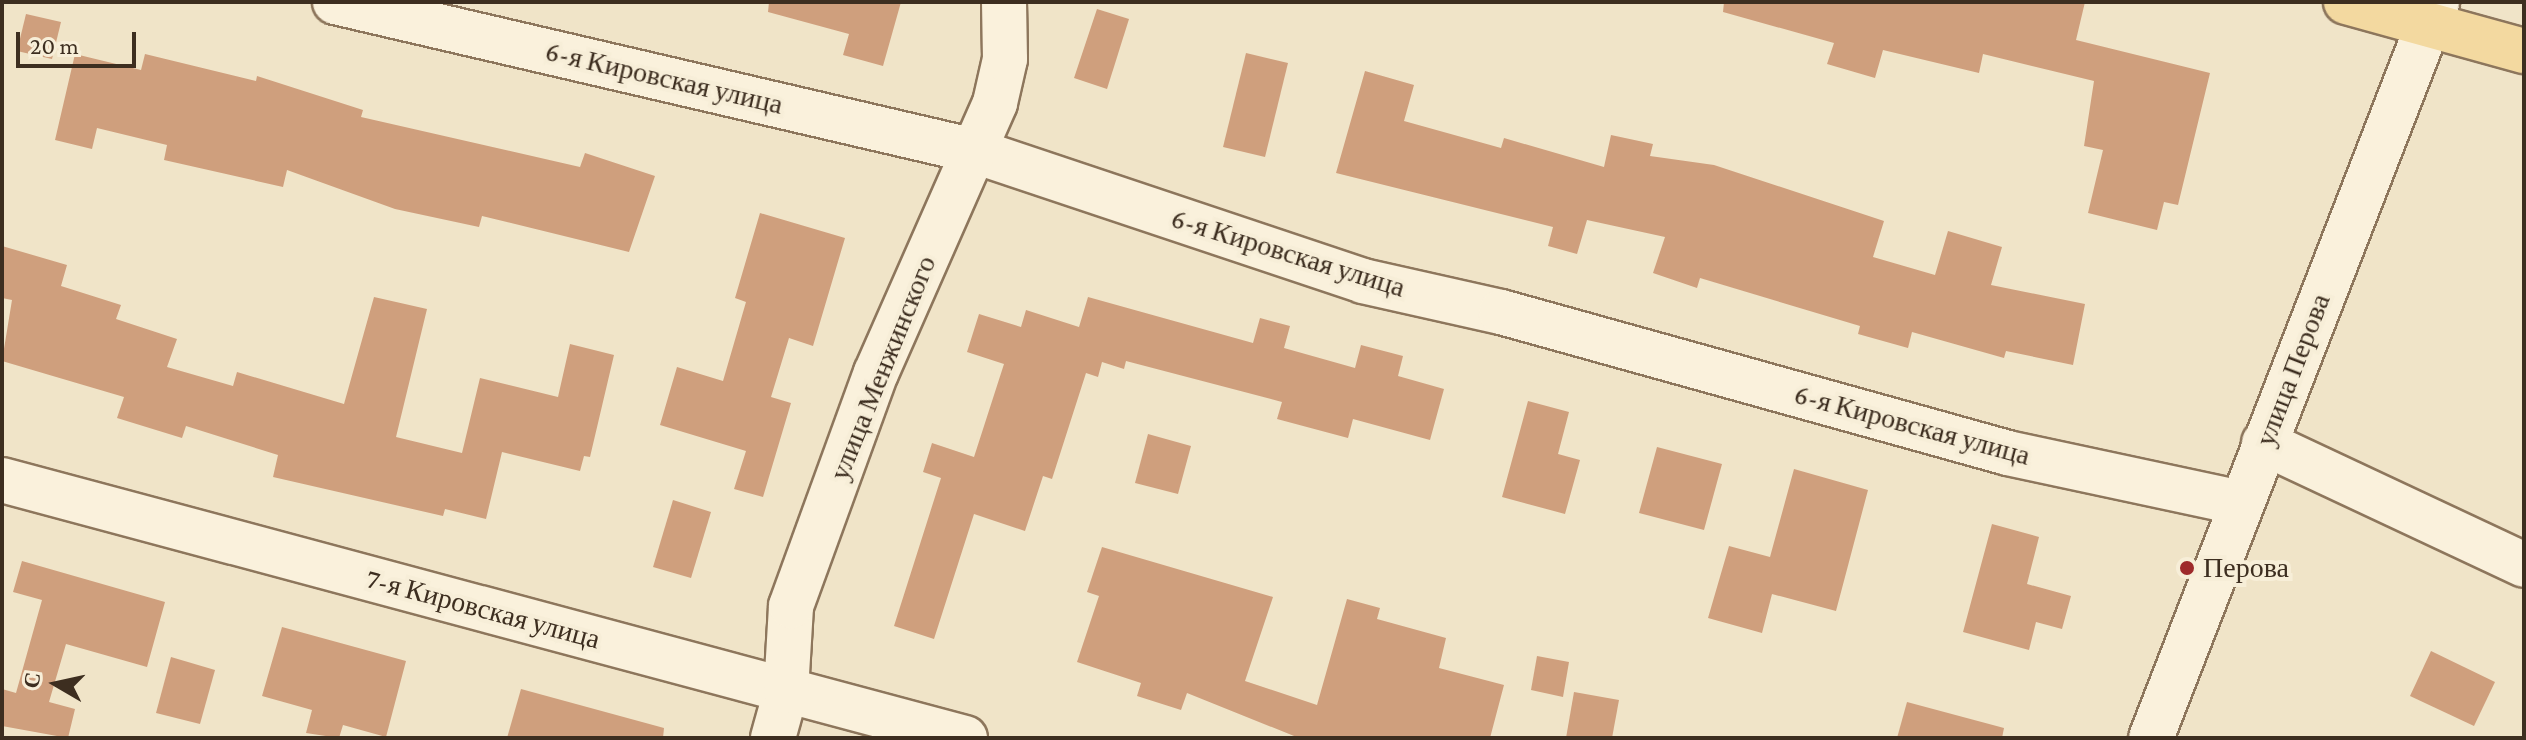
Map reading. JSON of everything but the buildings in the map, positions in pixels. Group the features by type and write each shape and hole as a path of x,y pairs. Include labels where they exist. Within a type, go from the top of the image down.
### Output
{"main road":[{"path":"2346,2 2433,13 2524,51"}],"street":[{"name":"6-я Кировская улица","path":"335,2 975,151 1363,281 1501,312 2008,453 2241,503"},
{"name":"улица Менжинского","path":"773,738 786,691 791,606 876,373 975,151 1005,59 1004,2"},
{"name":"улица Перова","path":"2151,738 2433,13"},
{"path":"2264,443 2524,565"},
{"name":"7-я Кировская улица","path":"2,480 965,738"}],"place":[{"name":"Перова","path":"2187,568"}]}
